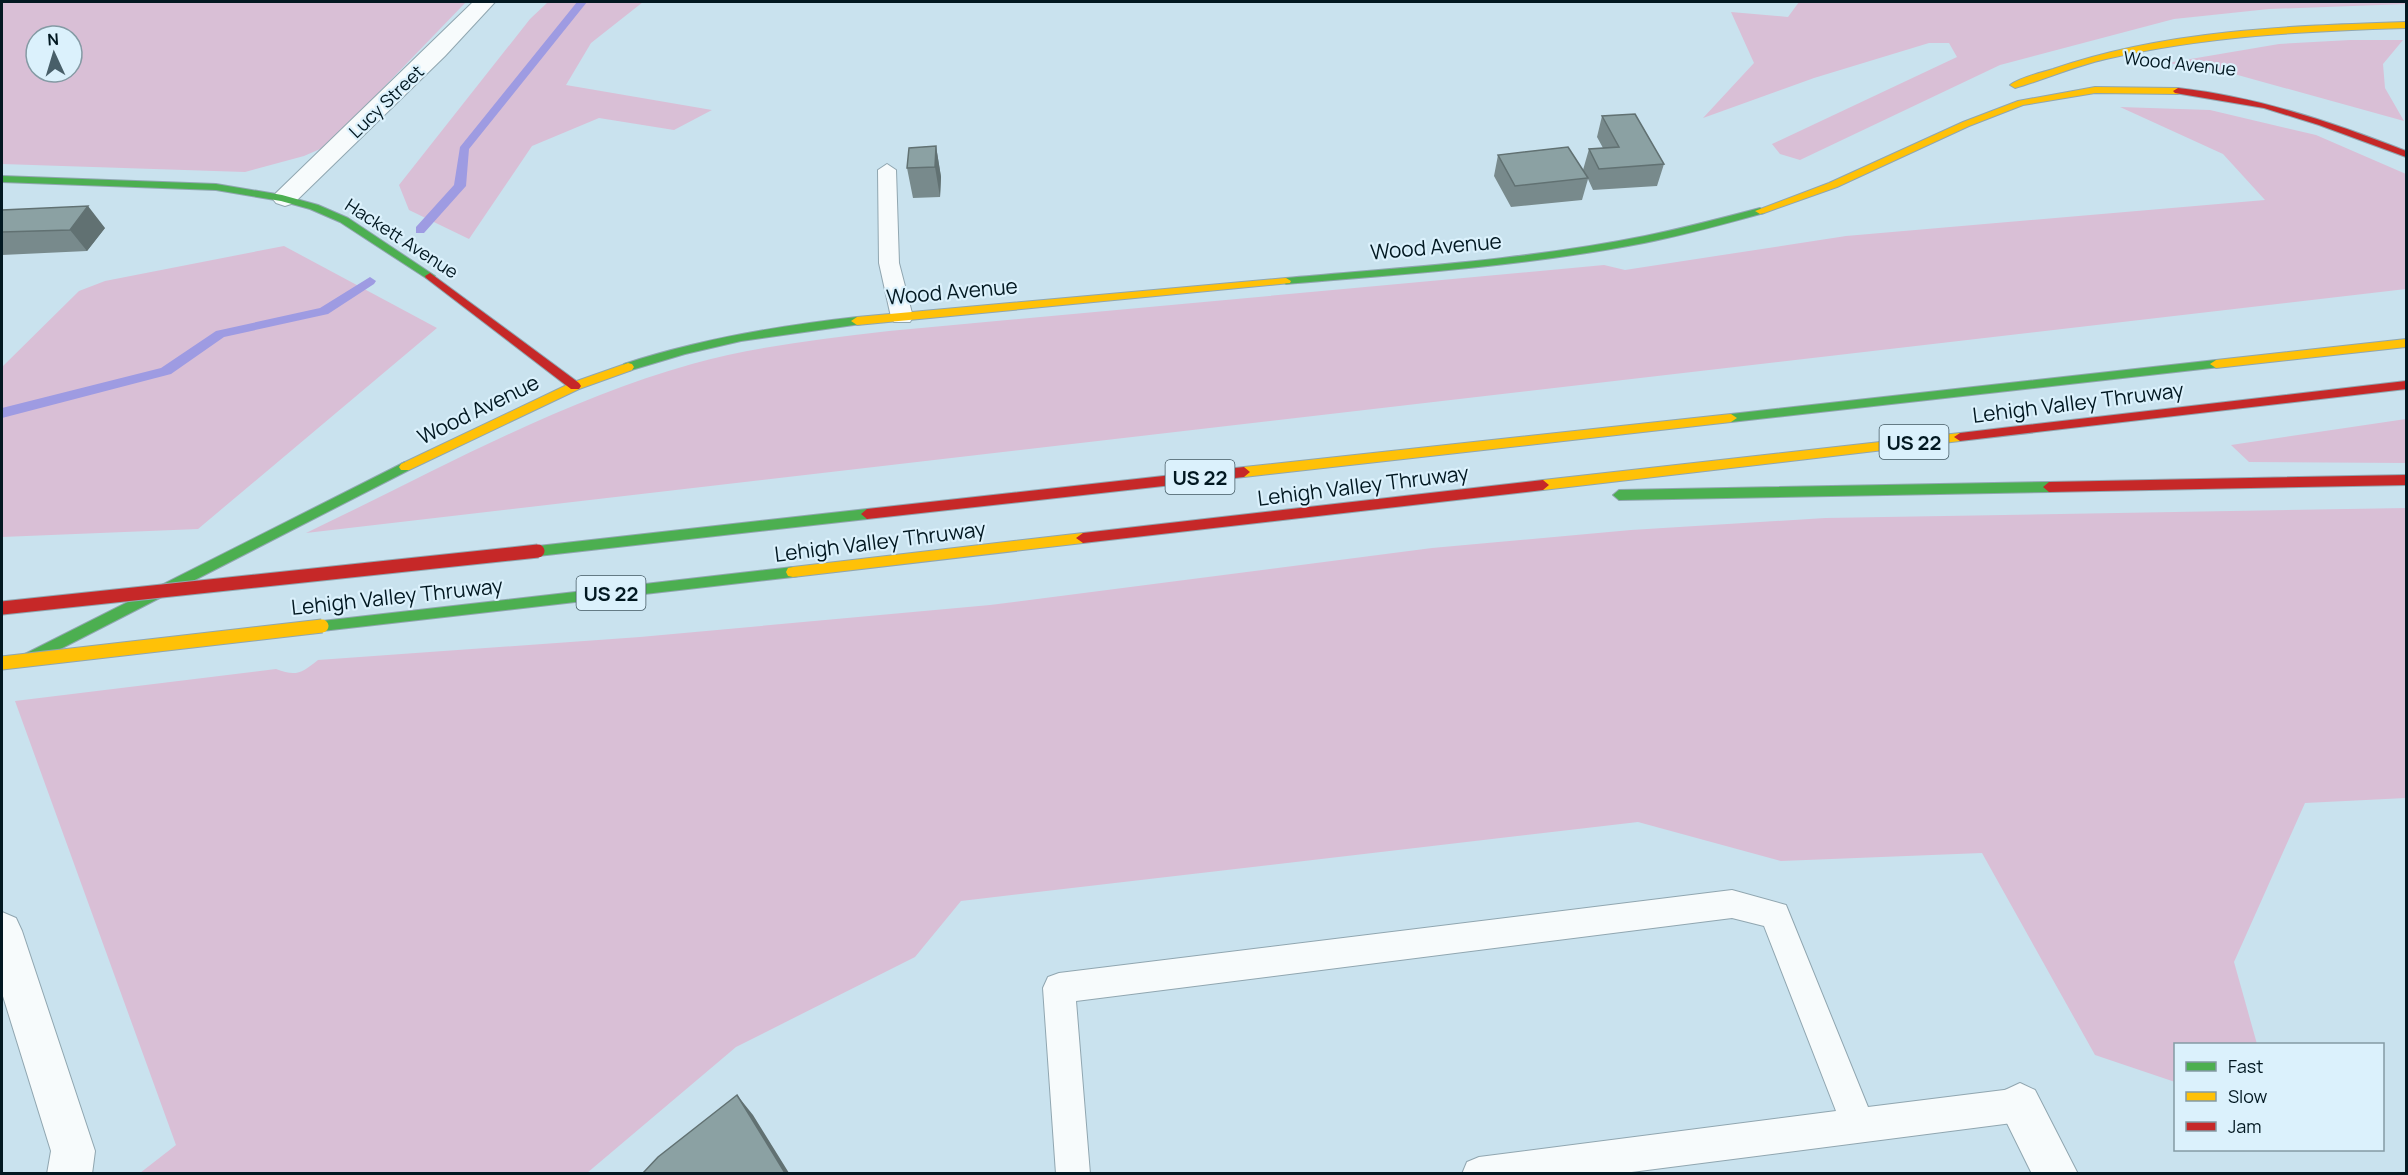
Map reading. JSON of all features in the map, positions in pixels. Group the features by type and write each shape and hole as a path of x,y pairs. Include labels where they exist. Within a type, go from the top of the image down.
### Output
{"main road":[{"path":"2006,90 2106,56 2182,41 2291,30 2406,25"},
{"name":"Wood Avenue","path":"1959,127 2006,90 2044,79 2098,74"},
{"name":"Wood Avenue","path":"2165,77 2245,88 2325,109"},
{"name":"Wood Avenue","path":"2,672 465,437 575,386 677,350 762,333 902,317 1506,261 1645,240 1743,217 1828,187 1959,127 2049,97 2094,90 2152,90 2220,98 2271,108 2329,125 2406,154"},
{"name":"Hackett Avenue","path":"2,179 171,184 250,191 285,198 344,219 501,326 575,386"},
{"name":"Lehigh Valley Thruway","path":"2,608 538,551 2406,343"},
{"name":"Lehigh Valley Thruway","path":"2,663 2406,385"},
{"path":"1600,495 2406,480"},
{"path":"1422,499 1576,496"}],"street":[{"name":"Lucy Street","path":"285,198 438,51 484,2"},
{"path":"2,931 73,1151 69,1173"},
{"path":"2020,1105 2055,1173"}],"lane":[{"path":"887,170 889,263 902,317"},
{"path":"1073,1173 1059,988 1732,904 1775,915 1858,1125"},
{"path":"1479,1173 2020,1105"}],"shaded area":[{"path":"2,2 466,2 327,146 304,156 245,172 2,164"},
{"path":"548,2 643,2 591,43 566,85 712,110 674,130 599,118 532,146 469,239 409,210 399,185 530,19"},
{"path":"1799,2 2406,2 2406,4 2269,9 2174,19 2000,65 1800,160 1780,154 1772,144 1957,57 1949,43 1929,43 1814,78 1703,118 1754,63 1731,12 1788,17"},
{"path":"2403,40 2383,64 2385,88 2404,121 2227,72 2167,63 2279,44"},
{"path":"2120,107 2210,110 2316,135 2406,174 2406,289 306,533 496,440 592,398 692,364 765,348 889,331 1604,265 1625,270 1846,236 2265,200 2223,154"},
{"path":"284,246 437,328 198,529 2,537 2,367 79,291 105,281"},
{"path":"2406,419 2406,463 2249,462 2231,445"},
{"path":"2406,508 2406,798 2305,803 2234,962 2257,1043 2174,1043 2174,1082 2095,1055 1982,853 1781,861 1638,822 961,901 915,957 736,1047 587,1173 140,1173 176,1145 15,701 276,669 294,673 303,671 318,660 640,637 990,605 1432,548 1631,530 1825,518"}],"building":[{"path":"1635,114 1664,164 1599,169 1589,149 1619,147 1602,116"},
{"path":"936,146 935,167 907,168 909,148"},
{"path":"1568,147 1588,178 1515,186 1498,155"},
{"path":"88,206 70,230 2,232 2,210"},
{"path":"737,1095 785,1173 643,1173 658,1157"}],"waterway":[{"path":"420,230 460,186 464,149 582,2"},
{"path":"2,413 166,371 220,334 324,311 370,281"}],"traffic: fast":[{"path":"2,179 216,187 282,198 314,207 344,220 430,276"},
{"path":"1286,281 1465,265 1584,250 1702,227 1760,211"},
{"path":"628,367 684,350 741,337 857,321"},
{"path":"1731,418 2216,364"},
{"path":"26,660 405,467"},
{"path":"1619,495 2049,487"},
{"path":"538,551 867,514"},
{"path":"322,626 793,572"}],"traffic: slow":[{"path":"2015,85 2094,59 2180,42 2293,30 2406,25"},
{"path":"1760,211 1833,185 1966,124 2021,103 2095,90 2178,91"},
{"path":"857,321 1286,281"},
{"path":"2216,364 2406,343"},
{"path":"405,467 575,386 628,367"},
{"path":"1244,472 1731,418"},
{"path":"1543,485 1960,437"},
{"path":"793,572 1083,538"},
{"path":"2,663 322,626"}],"traffic: jam":[{"path":"2178,91 2237,99 2266,106 2323,123 2406,154"},
{"path":"430,276 575,386"},
{"path":"1960,437 2406,385"},
{"path":"867,514 1244,472"},
{"path":"2049,487 2406,480"},
{"path":"1083,538 1543,485"},
{"path":"2,608 538,551"}]}
